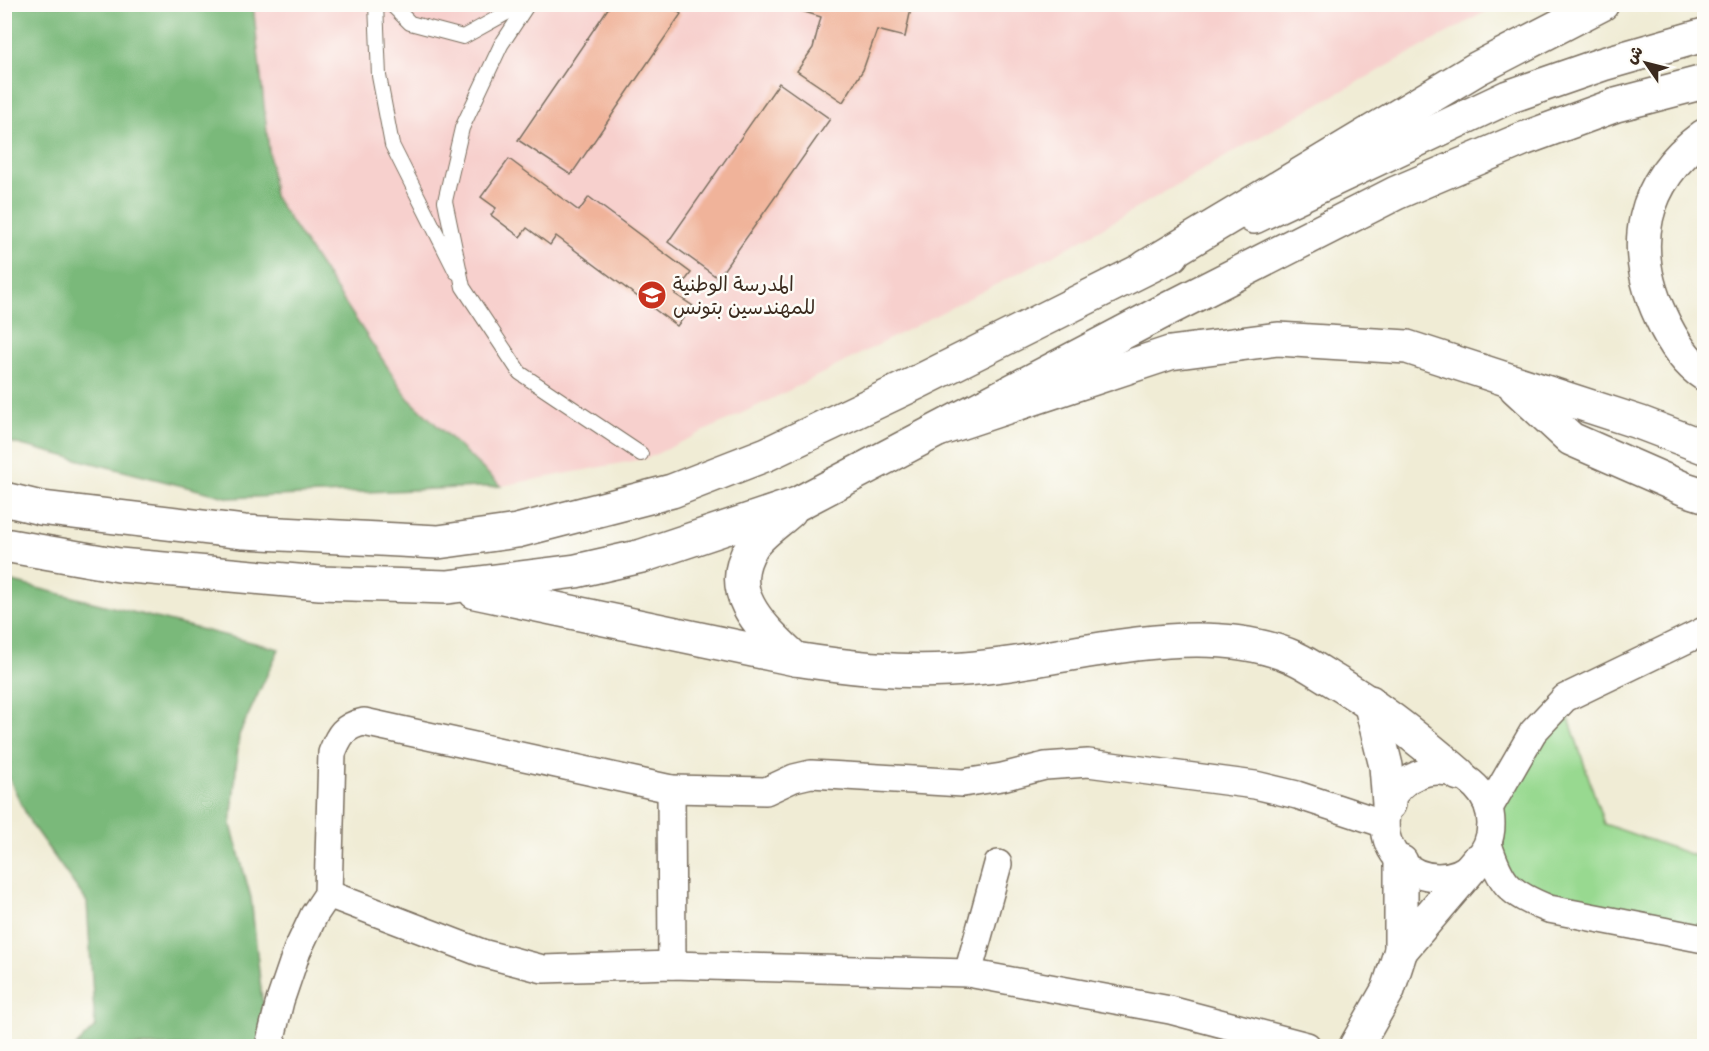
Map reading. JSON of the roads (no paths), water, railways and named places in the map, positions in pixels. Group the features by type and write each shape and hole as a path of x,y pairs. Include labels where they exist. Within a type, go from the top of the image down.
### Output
{"main road":[{"path":"1146,267 1478,68 1602,4"},
{"path":"4,499 41,508 244,532 438,542 517,531 672,491 767,454 916,383 1146,267 1508,97 1603,64 1704,35"},
{"path":"4,545 143,567 320,583 447,586 576,571 642,556 797,504 1166,310 1396,194 1523,139 1616,105 1704,82"},
{"path":"1704,136 1681,153 1650,200 1642,244 1649,291 1667,329 1690,365 1704,374"},
{"path":"941,429 1170,353 1278,339 1407,347 1641,423 1704,447"},
{"path":"1511,382 1571,439 1684,489 1704,495"},
{"path":"795,659 761,626 742,595 744,568 753,545 797,504"},
{"path":"447,586 795,659 860,669 950,670 1171,641 1242,643 1295,658 1370,702 1421,740 1459,774"},
{"path":"1370,702 1386,766 1387,814"},
{"path":"1401,950 1482,852"},
{"path":"1356,1047 1389,990 1401,950 1401,862"}],"street":[{"path":"1489,808 1533,732 1565,698 1704,631"},
{"path":"269,1047 280,1001 297,951 310,923 328,894 332,753 340,734 350,725 364,722 671,789 766,791 794,778 811,774 963,783 1002,777 1045,766 1088,763 1255,785 1387,814"},
{"path":"1438,770 1459,774 1476,785 1489,808 1492,823 1482,852 1459,873 1439,877 1418,873 1401,862 1389,844 1387,814 1400,786 1418,774 1438,770"},
{"path":"671,789 672,965"},
{"path":"1482,852 1499,877 1518,895 1549,909 1704,939"},
{"path":"968,973 998,864"},
{"path":"328,894 482,953 543,969 672,965 968,973 1170,1010 1307,1047"}],"lane":[{"path":"376,4 379,76 392,145 464,287 520,373 641,454"},
{"path":"391,4 410,23 463,37 523,4"},
{"path":"464,287 445,201 462,128 501,45 528,4"}],"place":[{"name":"المدرسة الوطنية للمهندسين بتونس","path":"652,295"}]}
